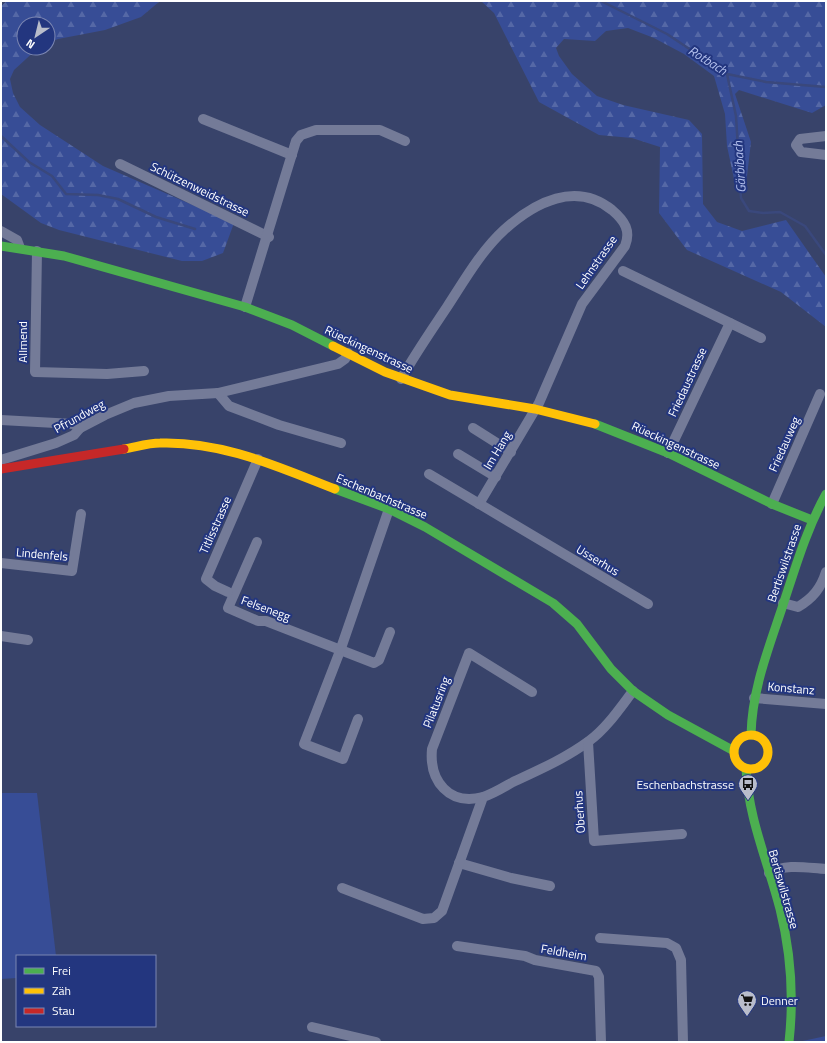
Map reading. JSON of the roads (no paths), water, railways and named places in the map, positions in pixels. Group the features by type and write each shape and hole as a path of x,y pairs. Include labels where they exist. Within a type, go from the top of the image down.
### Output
{"street":[{"path":"203,119 292,155"},
{"path":"245,307 269,236 296,142 301,135 316,130 380,130 405,141"},
{"path":"826,136 800,139 796,145 801,152 826,155"},
{"name":"Schützenweidstrasse","path":"120,164 269,236"},
{"name":"Lehnstrasse","path":"401,379 475,264 504,230 524,214 547,202 568,196 586,196 600,202 622,219 625,223 628,238 621,252 597,282 582,304 568,333 547,386 535,409"},
{"path":"1,231 17,240 20,248"},
{"name":"Rüeckingenstrasse","path":"1,246 64,256 245,307 292,325 401,379 450,395 535,409 589,421 668,453 772,504 812,520"},
{"name":"Allmend","path":"37,251 35,372 107,374 144,370"},
{"path":"623,271 761,338"},
{"name":"Friedaustrasse","path":"668,453 730,323"},
{"name":"Pfrundweg","path":"1,460 56,443 74,434 80,428 104,415 134,403 169,396 218,393 338,364 345,359 348,354"},
{"path":"218,393 229,406 279,425 341,443"},
{"name":"Friedauweg","path":"772,504 820,394"},
{"name":"Im Hang","path":"479,504 535,409"},
{"path":"1,420 74,424 80,428"},
{"path":"473,428 511,452"},
{"name":"Eschenbachstrasse","path":"1,469 159,442 201,445 229,450 258,459 389,510 425,527 553,603 577,624 611,669 633,691 668,714 734,751"},
{"path":"458,454 496,477"},
{"name":"Titlisstrasse","path":"228,592 215,586 206,579 258,459"},
{"path":"430,474 479,504"},
{"name":"Bertiswilstrasse","path":"751,735 754,698 763,664 802,546 812,520 826,494"},
{"name":"Usserhus","path":"479,504 648,604"},
{"path":"358,719 344,758 304,744 340,651 389,510"},
{"name":"Lindenfels","path":"1,563 72,571 81,514"},
{"name":"Felsenegg","path":"257,542 228,608 258,621 266,620 340,651 377,663 390,632"},
{"path":"783,603 798,607 804,603 822,587 826,572"},
{"path":"1,636 28,640"},
{"name":"Pilatusring","path":"532,692 469,653 432,749 431,761 434,777 444,789 454,796 465,799 483,797 543,768 588,742 617,711 633,691"},
{"name":"Konstanz","path":"754,698 826,704"},
{"path":"751,735 764,742 767,755 760,766 746,768 737,762 734,751 739,739 751,735"},
{"name":"Oberhus","path":"588,742 594,841 682,834"},
{"name":"Bertiswilstrasse","path":"746,768 751,818 781,914 786,941 791,1011 789,1042"},
{"path":"342,888 423,919 434,918 442,911 483,797"},
{"path":"459,863 511,878 550,886"},
{"path":"769,873 780,868 795,866 826,869"},
{"name":"Feldheim","path":"600,938 667,943 676,948 681,960 683,1042"},
{"name":"Feldheim","path":"457,946 525,956 535,960 596,971 599,977 601,1042"},
{"path":"312,1027 376,1042"}],"waterway":[{"name":"Rotbach","path":"601,1 667,34 727,74 766,82 826,87"},
{"name":"Gärbibach","path":"727,74 736,116 741,198 749,211 763,213 780,212 805,226 826,255"},
{"path":"1,136 29,162 52,176 66,194 98,195 118,199 156,217 195,229"}],"place":[{"name":"Eschenbachstrasse","path":"748,801"},
{"name":"Denner","path":"747,1017"}]}
